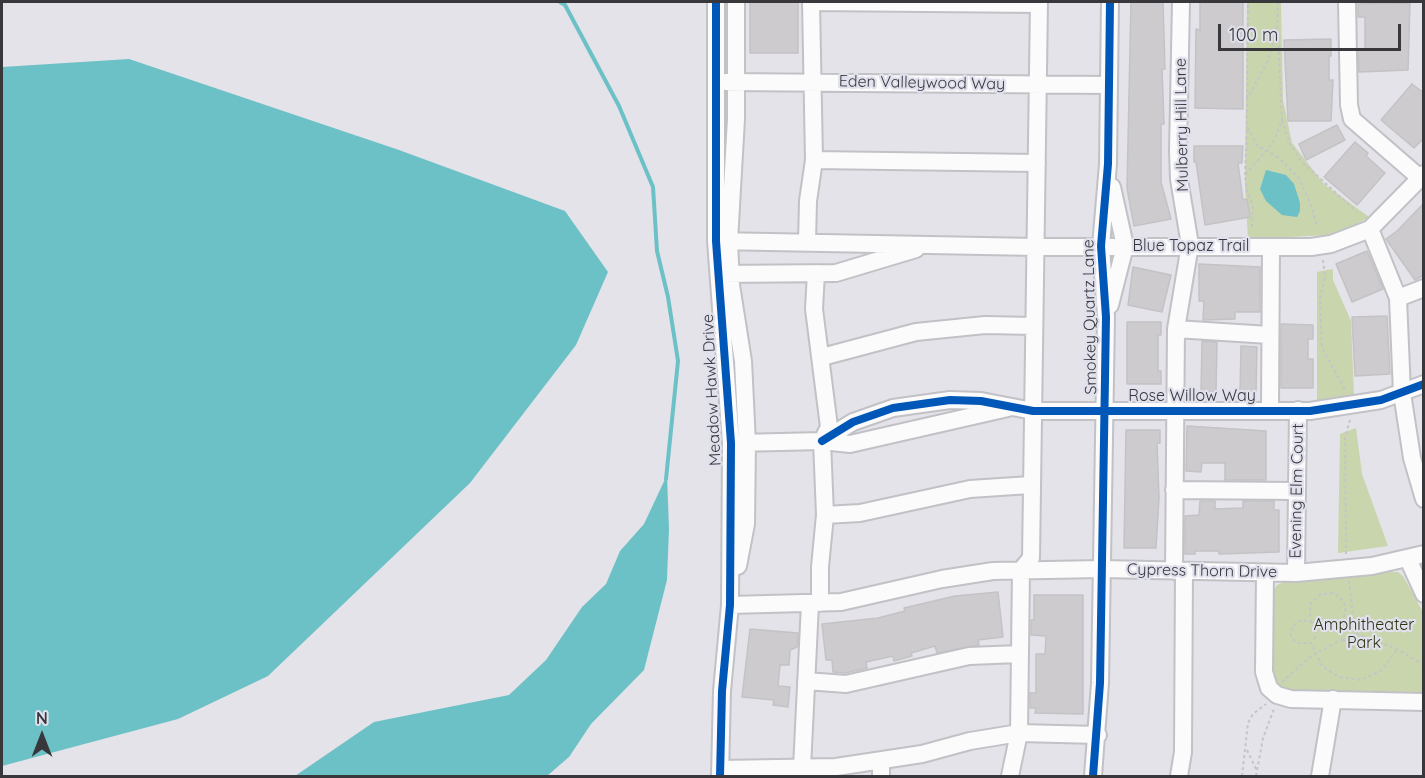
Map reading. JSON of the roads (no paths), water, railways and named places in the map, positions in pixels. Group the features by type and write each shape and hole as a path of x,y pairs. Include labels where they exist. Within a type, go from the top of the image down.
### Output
{"street":[{"name":"Meadow Hawk Drive","path":"716,2 722,241 724,273 743,361 739,443 746,524 730,605 722,692 720,773"},
{"name":"Meadow Hawk Drive","path":"722,241 736,82 736,2"},
{"path":"807,242 808,201 814,160 811,2 1039,3 1034,326 1025,408 1030,485 1031,558 1021,570 1019,733 1010,777"},
{"name":"Smokey Quartz Lane","path":"1093,777 1098,735 1102,569 1106,317 1101,246 1108,164 1110,2"},
{"name":"Mulberry Hill Lane","path":"1179,777 1183,752 1179,571 1174,490 1176,329 1190,245 1179,160 1181,2"},
{"path":"1347,2 1348,105 1352,119 1422,176"},
{"name":"Eden Valleywood Way","path":"717,82 1109,84"},
{"path":"814,160 1037,163"},
{"name":"Smokey Quartz Lane","path":"1106,317 1125,246 1108,164"},
{"name":"Blue Topaz Trail","path":"722,241 1036,247 1331,244 1370,229 1422,176"},
{"path":"1370,229 1398,298 1402,393 1422,487"},
{"name":"Blue Topaz Trail","path":"724,273 836,273 931,245"},
{"path":"1270,409 1271,246"},
{"path":"802,768 806,681 825,515 822,441 830,427 814,309 816,273"},
{"path":"1398,298 1424,288"},
{"path":"822,357 916,332 985,325 1034,326"},
{"path":"1176,329 1269,335"},
{"name":"Rose Willow Way","path":"822,441 853,422 893,408 950,400 1025,408 1298,410 1348,407 1402,393 1424,384"},
{"name":"Rose Willow Way","path":"739,443 822,441 849,444 1025,408"},
{"name":"Evening Elm Court","path":"1296,573 1298,410"},
{"path":"825,515 860,513 970,489 1030,485"},
{"path":"1174,490 1296,491"},
{"path":"1416,556 1424,594"},
{"name":"Cypress Thorn Drive","path":"730,605 815,604 867,598 969,574 1021,570 1102,569 1296,573 1347,569 1416,556"},
{"path":"1265,573 1264,672 1270,699 1424,702"},
{"path":"806,681 846,684 969,656 1019,654"},
{"path":"1323,776 1333,699"},
{"path":"720,773 802,768 881,769 922,754 970,741 1019,733 1098,735"}],"water":[{"path":"129,59 399,150 565,211 608,272 576,345 470,483 268,676 178,719 2,766 2,67"},
{"path":"1266,170 1286,175 1294,184 1300,203 1297,217 1282,215 1266,201 1260,189"},
{"path":"667,475 669,529 667,580 644,670 591,724 569,757 547,776 295,776 374,722 509,695 546,660 582,607 606,584 620,551 644,524"}],"waterway":[{"path":"560,2 565,5 619,106 653,187 657,251 668,297 678,361 666,479"}],"park label":[{"name":"Amphitheater Park","path":"1364,634"}]}
